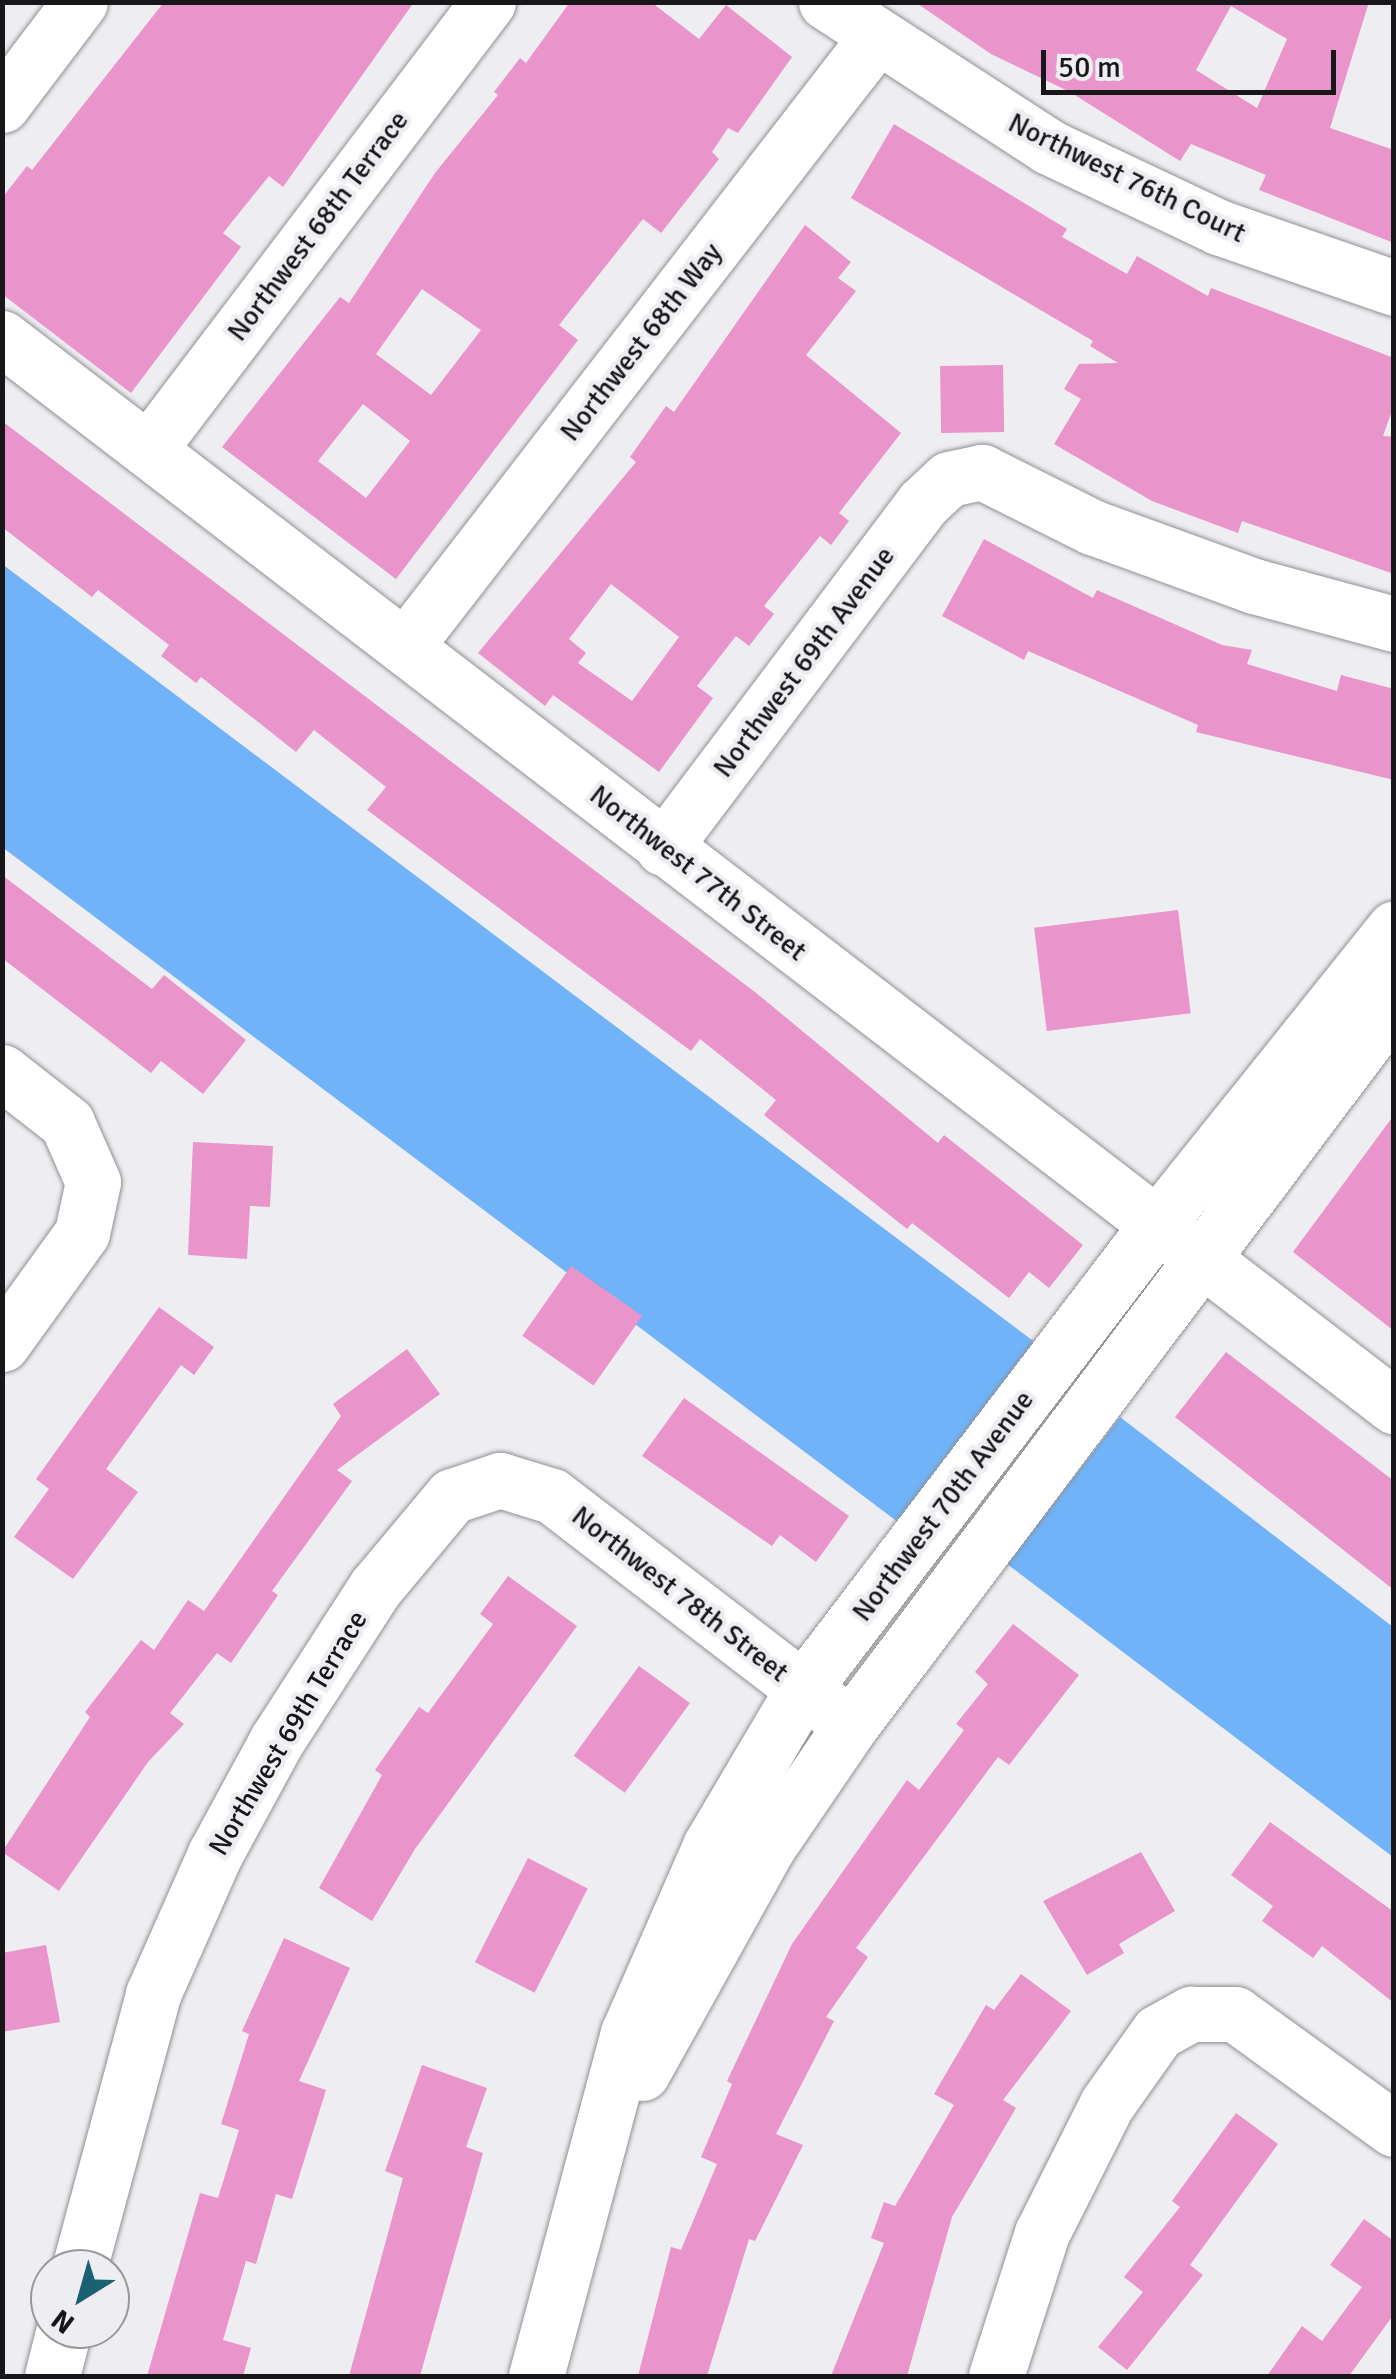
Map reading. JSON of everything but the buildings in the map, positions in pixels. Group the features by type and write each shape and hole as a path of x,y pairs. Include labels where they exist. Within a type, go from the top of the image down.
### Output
{"street":[{"path":"2,106 80,2"},
{"name":"Northwest 68th Terrace","path":"149,449 488,2"},
{"name":"Northwest 76th Court","path":"826,2 874,40 1048,147 1218,227 1394,288"},
{"name":"Northwest 68th Way","path":"408,644 874,40"},
{"name":"Northwest 77th Street","path":"2,338 408,644 663,848 1394,1406"},
{"name":"Northwest 69th Avenue","path":"663,848 923,503 949,479 982,472 1110,534 1254,586 1394,624"},
{"name":"Northwest 70th Avenue","path":"599,2144 767,1848 1394,929"},
{"name":"Northwest 70th Avenue","path":"536,2376 628,2033 710,1846 803,1689 1179,1239 1394,1003"},
{"path":"2,1072 66,1122 94,1182 82,1233 2,1344"},
{"name":"Northwest 78th Street","path":"500,1480 552,1496 850,1725"},
{"name":"Northwest 69th Terrace","path":"84,2249 153,1994 214,1854 277,1740 375,1588 452,1496 500,1480"},
{"path":"996,2376 1042,2233 1107,2104 1158,2032 1192,2014 1235,2014 1394,2129"},
{"path":"52,2376 59,2349"}],"water":[{"path":"2,564 1038,1345 902,1525 2,847"},
{"path":"1120,1417 1393,1627 1393,1857 1007,1564"}]}
